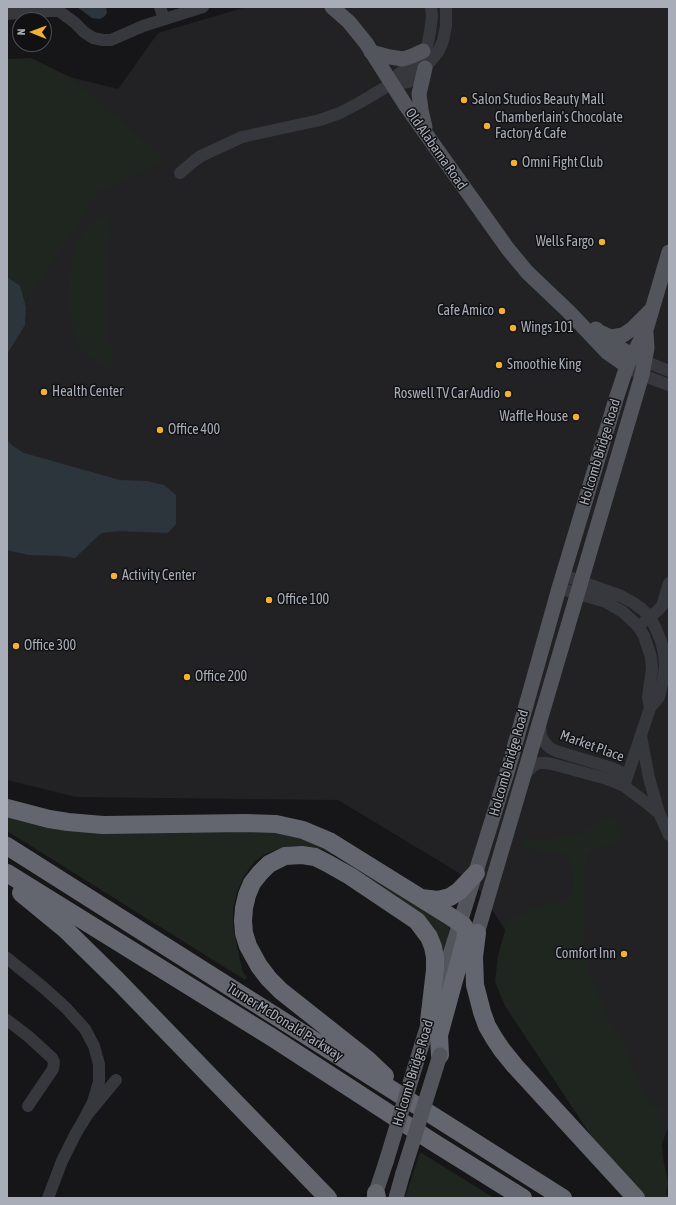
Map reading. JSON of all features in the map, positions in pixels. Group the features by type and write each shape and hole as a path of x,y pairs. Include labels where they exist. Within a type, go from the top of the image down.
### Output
{"highway":[{"path":"7,808 68,822 103,824 245,822 276,824 303,830 329,841 460,923 466,930 466,937 439,1035 440,1055"},
{"name":"Turner McDonald Parkway","path":"7,846 563,1198"},
{"path":"411,1102 367,1059 281,991 260,966 248,946 242,921 247,895 252,883 260,872 269,864 286,856 302,855 315,857 354,879 417,922 429,937 435,957 429,1022"},
{"name":"Turner McDonald Parkway","path":"7,873 273,1038 433,1142 523,1198"},
{"path":"414,894 430,900 446,899 460,891 476,873"},
{"path":"7,880 66,930 93,956 328,1198"},
{"path":"477,933 474,957 475,985 482,1012 494,1038 511,1061 636,1198"},
{"path":"313,1182 336,1198"}],"main road":[{"name":"Old Alabama Road","path":"332,7 348,22 366,43 391,84 428,138 508,249 527,272 544,289 559,298 583,317 597,335 618,347 637,364"},
{"path":"372,52 390,57 403,58 423,51"},
{"path":"426,68 419,94 421,110 428,138"},
{"name":"Holcomb Bridge Road","path":"396,1198 580,588 651,310 669,252"},
{"path":"597,335 623,335 637,325 651,310"},
{"path":"597,335 616,371 620,387"},
{"name":"Holcomb Bridge Road","path":"376,1196 476,873 620,387 637,364"}],"street":[{"path":"160,7 164,19"},
{"path":"7,14 59,11 93,38 111,40 143,26 203,7"},
{"path":"180,173 201,156 242,137 320,120 340,113 359,104 391,84 397,75 415,62 427,46 432,16 431,7"},
{"path":"391,84 408,82 426,68 438,52 443,40 446,26 446,7"},
{"name":"Old Alabama Road","path":"637,364 669,371"},
{"name":"Old Alabama Road","path":"637,364 669,385"},
{"path":"561,582 580,588 621,596 642,609 650,618 656,629 664,654 665,666 663,680 659,696 650,708 626,781 659,813"},
{"path":"638,626 650,618 662,606 669,583"},
{"path":"580,588 615,607 631,618 644,636 651,657 652,668 648,697 650,708"},
{"name":"Market Place","path":"540,723 541,736 550,748 612,768 626,781"},
{"path":"641,733 646,766 659,813 669,834"},
{"name":"Market Place","path":"524,774 539,763 552,764 607,780 626,781"},
{"path":"7,958 44,988 80,1023 92,1040 98,1058 100,1070 99,1082 93,1102 62,1161 48,1198"},
{"path":"7,1020 28,1036 52,1058 54,1062 53,1069 28,1106"},
{"path":"82,1123 116,1080"}],"shaded area":[{"path":"77,7 106,7 107,13 104,17 99,19 92,18"},
{"path":"246,7 669,7 669,1126 655,1160 474,882 338,800 76,797 7,780 7,66 79,85 70,77 118,89 158,33"},
{"path":"31,58 70,77 167,161 98,192 22,308 7,303 7,59"},
{"path":"108,212 111,240 106,242 106,343 113,343 112,371 90,357 78,346 71,322 69,297 71,262 77,242 87,229"},
{"path":"7,277 20,286 26,307 25,325 7,354"},
{"path":"7,440 14,447 24,453 120,480 147,481 164,485 176,495 176,524 168,533 118,531 102,533 75,558 28,555 7,550"},
{"path":"7,812 267,826 307,836 451,924 444,949 441,948 375,883 336,856 320,849 292,846 281,848 265,854 254,862 243,878 237,892 233,909 233,926 243,972 247,977 245,980 7,831"},
{"path":"604,818 615,818 621,838 615,844 593,850 587,855 584,935 589,972 607,1015 623,1043 641,1087 653,1106 662,1108 661,1128 663,1158 668,1182 666,1194 669,1198 644,1198 600,1149 505,1006 495,982 498,955 508,921 531,909 551,903 567,901 570,898 574,883 572,863 565,855 526,848 522,842 524,838 544,839 578,835"},
{"path":"420,1152 494,1198 405,1198"}],"place":[{"name":"Salon Studios Beauty Mall","path":"464,100"},
{"name":"Chamberlain's Chocolate Factory & Cafe","path":"487,126"},
{"name":"Omni Fight Club","path":"514,163"},
{"name":"Wells Fargo","path":"602,242"},
{"name":"Cafe Amico","path":"502,311"},
{"name":"Wings 101","path":"513,328"},
{"name":"Smoothie King","path":"499,365"},
{"name":"Health Center","path":"44,392"},
{"name":"Roswell TV Car Audio","path":"508,394"},
{"name":"Waffle House","path":"576,417"},
{"name":"Office 400","path":"160,430"},
{"name":"Activity Center","path":"114,576"},
{"name":"Office 100","path":"269,600"},
{"name":"Office 300","path":"16,646"},
{"name":"Office 200","path":"187,677"},
{"name":"Comfort Inn","path":"624,954"}]}
